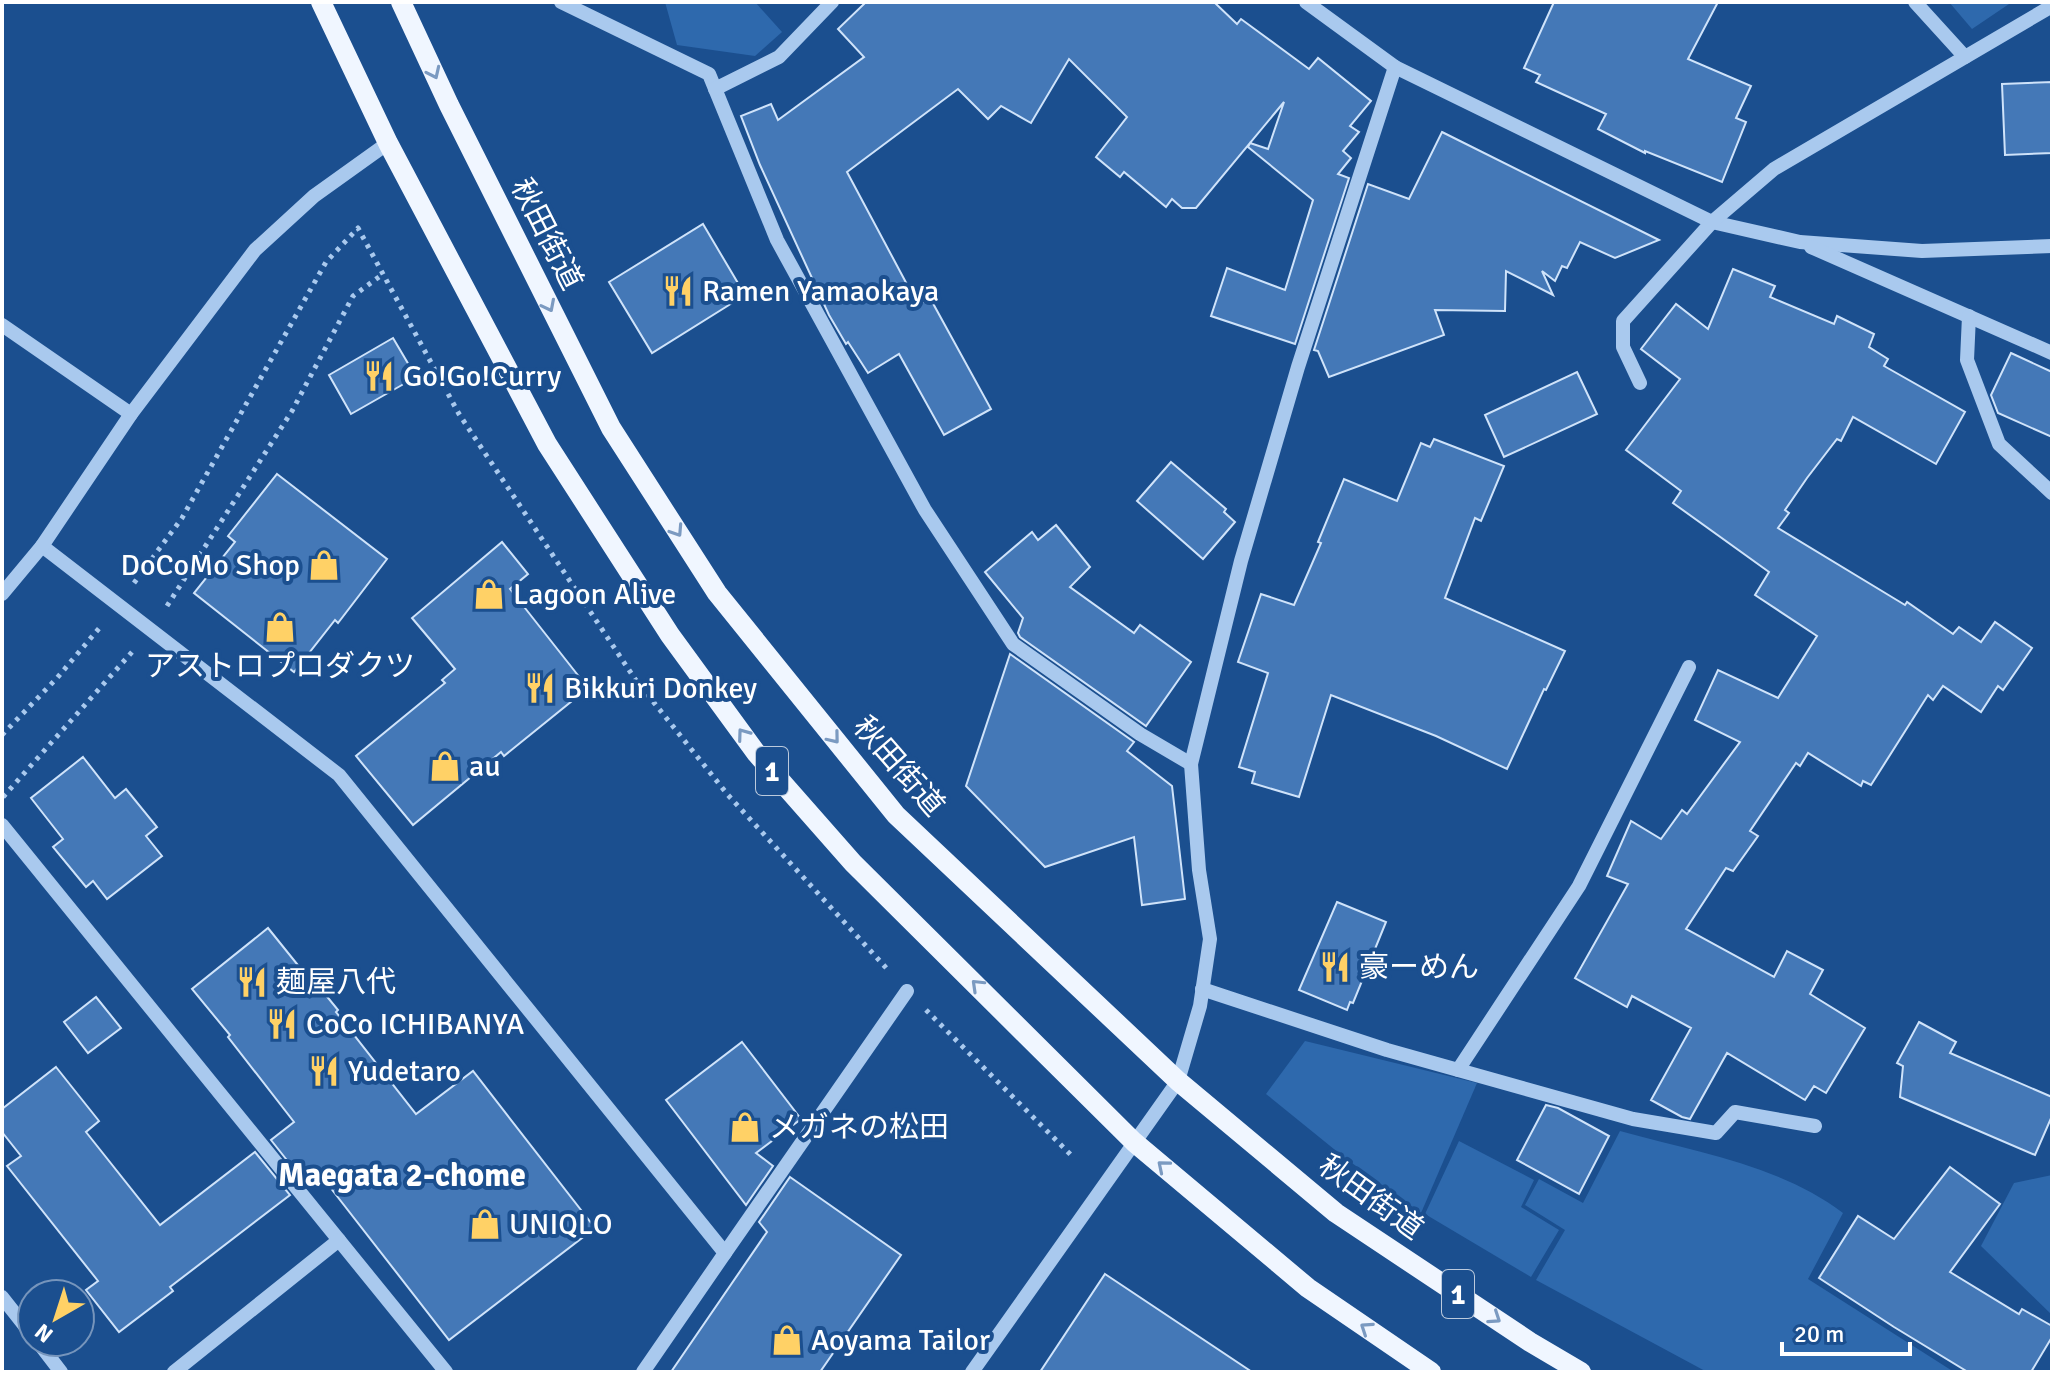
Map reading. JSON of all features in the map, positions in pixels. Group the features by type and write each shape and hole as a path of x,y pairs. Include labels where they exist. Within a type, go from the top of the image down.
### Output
{"main road":[{"name":"1","path":"321,2 388,143 547,444 670,635 757,754 853,863 1134,1142 1308,1288 1431,1372"},
{"name":"秋田街道","path":"401,2 456,119 611,428 717,593 896,815 1178,1081 1336,1213 1530,1342 1581,1372"}],"street":[{"path":"561,2 709,74 777,240 925,510 1013,644 1140,734 1191,764"},
{"path":"715,89 779,57 832,2"},
{"path":"1306,2 1395,67 1712,222 1800,242 1922,251 2052,246"},
{"path":"1915,2 1965,57"},
{"path":"1640,383 1623,347 1623,321 1712,222 1774,169 2052,6"},
{"path":"972,1372 1178,1081 1200,1006 1210,939 1199,870 1191,764 1241,561 1298,367 1395,67"},
{"path":"2,594 42,546 131,414 255,250 314,196 388,143"},
{"path":"1800,242 2052,353"},
{"path":"1969,316 1967,360 1999,444 2052,493"},
{"path":"2,325 131,414"},
{"path":"42,546 339,775 725,1253"},
{"path":"1458,1070 1579,886 1689,667"},
{"path":"2,825 446,1372"},
{"path":"1202,989 1387,1050 1633,1119 1716,1133 1735,1112 1815,1126"},
{"path":"643,1372 907,991"},
{"path":"174,1372 339,1240"},
{"path":"2,1297 16,1315"}],"path":[{"path":"2,735 57,678 118,605 182,518 326,262 358,228"},
{"path":"2,798 151,630 292,411 353,296 383,274"}],"shaded area":[{"path":"665,2 755,2 782,32 755,56 677,45"},
{"path":"1949,2 2012,2 1972,29"},
{"path":"1305,1041 1477,1083 1421,1213 1345,1158 1266,1094"},
{"path":"1620,1131 1765,1171 1843,1213 1808,1279 1954,1372 1707,1372 1536,1280 1565,1230 1525,1205 1539,1179 1583,1203"},
{"path":"1459,1141 1534,1180 1521,1207 1559,1230 1531,1277 1425,1214"},
{"path":"2052,1175 2052,1315 1981,1246 2014,1183"}],"building":[{"path":"866,2 1214,2 1237,24 1241,19 1309,69 1318,58 1371,101 1350,126 1359,132 1343,151 1351,158 1338,174 1349,178 1295,344 1211,316 1227,268 1285,290 1313,200 1248,147 1250,143 1268,149 1284,102 1196,208 1182,208 1172,199 1166,207 1124,172 1120,177 1096,157 1127,117 1069,59 1031,123 1001,106 988,119 958,89 847,172 918,305 930,298 991,409 944,435 899,354 868,373 848,342 846,344 829,315 760,165 741,116 771,104 778,120 864,57 838,29"},
{"path":"1554,2 1718,2 1688,59 1751,86 1736,118 1746,122 1722,182 1645,153 1598,129 1606,114 1536,82 1540,75 1524,68"},
{"path":"2052,82 2052,153 2005,155 2002,84"},
{"path":"1442,132 1659,240 1615,258 1580,242 1567,268 1562,266 1555,281 1542,271 1553,295 1506,271 1505,311 1435,310 1444,335 1329,377 1318,351 1314,350 1368,184 1409,199"},
{"path":"703,224 745,295 652,353 609,282"},
{"path":"1733,269 1775,286 1770,297 1834,324 1837,316 1874,334 1869,347 1888,359 1884,366 1965,412 1936,464 1853,417 1841,441 1837,439 1785,510 1789,513 1778,528 1905,605 1907,602 1953,634 1959,627 1981,642 1995,622 2032,648 2003,690 1998,686 1981,712 1943,686 1933,700 1928,695 1871,785 1863,781 1861,786 1808,753 1800,766 1796,763 1750,831 1758,836 1733,871 1726,868 1686,929 1774,977 1787,951 1823,970 1810,994 1865,1028 1826,1093 1814,1086 1805,1100 1727,1053 1690,1119 1651,1100 1691,1028 1632,996 1627,1007 1575,978 1628,884 1607,876 1631,821 1661,839 1682,810 1687,814 1740,742 1695,720 1718,670 1778,698 1817,636 1755,595 1769,572 1673,503 1681,491 1626,450 1680,379 1641,349 1676,304 1708,329"},
{"path":"393,338 416,377 351,414 329,375"},
{"path":"2011,353 2052,372 2052,437 1998,413 1991,395"},
{"path":"1577,372 1597,414 1504,457 1485,415"},
{"path":"1434,439 1504,466 1481,521 1475,518 1445,598 1565,651 1507,769 1436,736 1331,695 1299,797 1252,783 1255,772 1239,767 1268,673 1238,662 1261,594 1294,605 1344,479 1397,501 1421,443 1430,447"},
{"path":"1171,462 1226,509 1224,512 1235,522 1203,559 1137,501"},
{"path":"277,474 387,559 338,623 335,620 294,672 194,593 235,542 228,536"},
{"path":"1056,525 1090,567 1070,587 1134,633 1140,625 1191,662 1146,726 1020,637 1018,633 1023,618 985,572 1032,532 1038,540"},
{"path":"502,542 528,574 510,589 588,688 504,756 501,752 413,825 356,756 445,683 442,680 455,669 412,618"},
{"path":"1010,654 1134,742 1127,751 1172,786 1185,899 1142,905 1134,837 1045,867 966,786"},
{"path":"83,757 115,798 126,789 157,827 146,836 162,856 107,899 93,881 86,887 53,847 63,839 31,798"},
{"path":"1337,902 1386,922 1353,1003 1350,1002 1347,1010 1299,990"},
{"path":"268,928 338,1010 336,1012 416,1114 473,1071 595,1228 449,1340 319,1173 305,1183 271,1140 294,1122 192,989"},
{"path":"96,997 121,1028 88,1053 64,1022"},
{"path":"1919,1022 1956,1042 1950,1053 2052,1097 2052,1116 2035,1155 1900,1097 1903,1066 1897,1063"},
{"path":"742,1042 801,1119 756,1153 773,1166 746,1205 666,1100"},
{"path":"56,1067 99,1121 86,1132 160,1225 255,1152 290,1195 170,1287 173,1291 119,1332 96,1303 96,1278 7,1166 21,1156 2,1132 2,1109"},
{"path":"1546,1105 1558,1108 1609,1136 1579,1194 1517,1160"},
{"path":"1950,1167 2000,1204 1950,1272 2019,1314 2022,1309 2052,1326 2052,1337 2031,1372 1968,1372 1819,1278 1858,1216 1894,1239"},
{"path":"790,1177 901,1255 820,1372 671,1372 767,1232 759,1222"},
{"path":"1105,1274 1252,1372 1040,1372"}],"place":[{"name":"Ramen Yamaokaya","path":"678,291"},
{"name":"Go!Go!Curry","path":"379,376"},
{"name":"DoCoMo Shop","path":"324,565"},
{"name":"Lagoon Alive","path":"489,594"},
{"name":"アストロプロダクツ","path":"280,627"},
{"name":"Bikkuri Donkey","path":"540,688"},
{"name":"au","path":"445,766"},
{"name":"豪ーめん","path":"1335,967"},
{"name":"麺屋八代","path":"252,982"},
{"name":"CoCo ICHIBANYA","path":"282,1024"},
{"name":"Yudetaro","path":"324,1071"},
{"name":"メガネの松田","path":"745,1127"},
{"name":"UNIQLO","path":"485,1224"},
{"name":"Aoyama Tailor","path":"787,1340"}],"district":[{"name":"Maegata 2-chome","path":"402,1175"}]}
